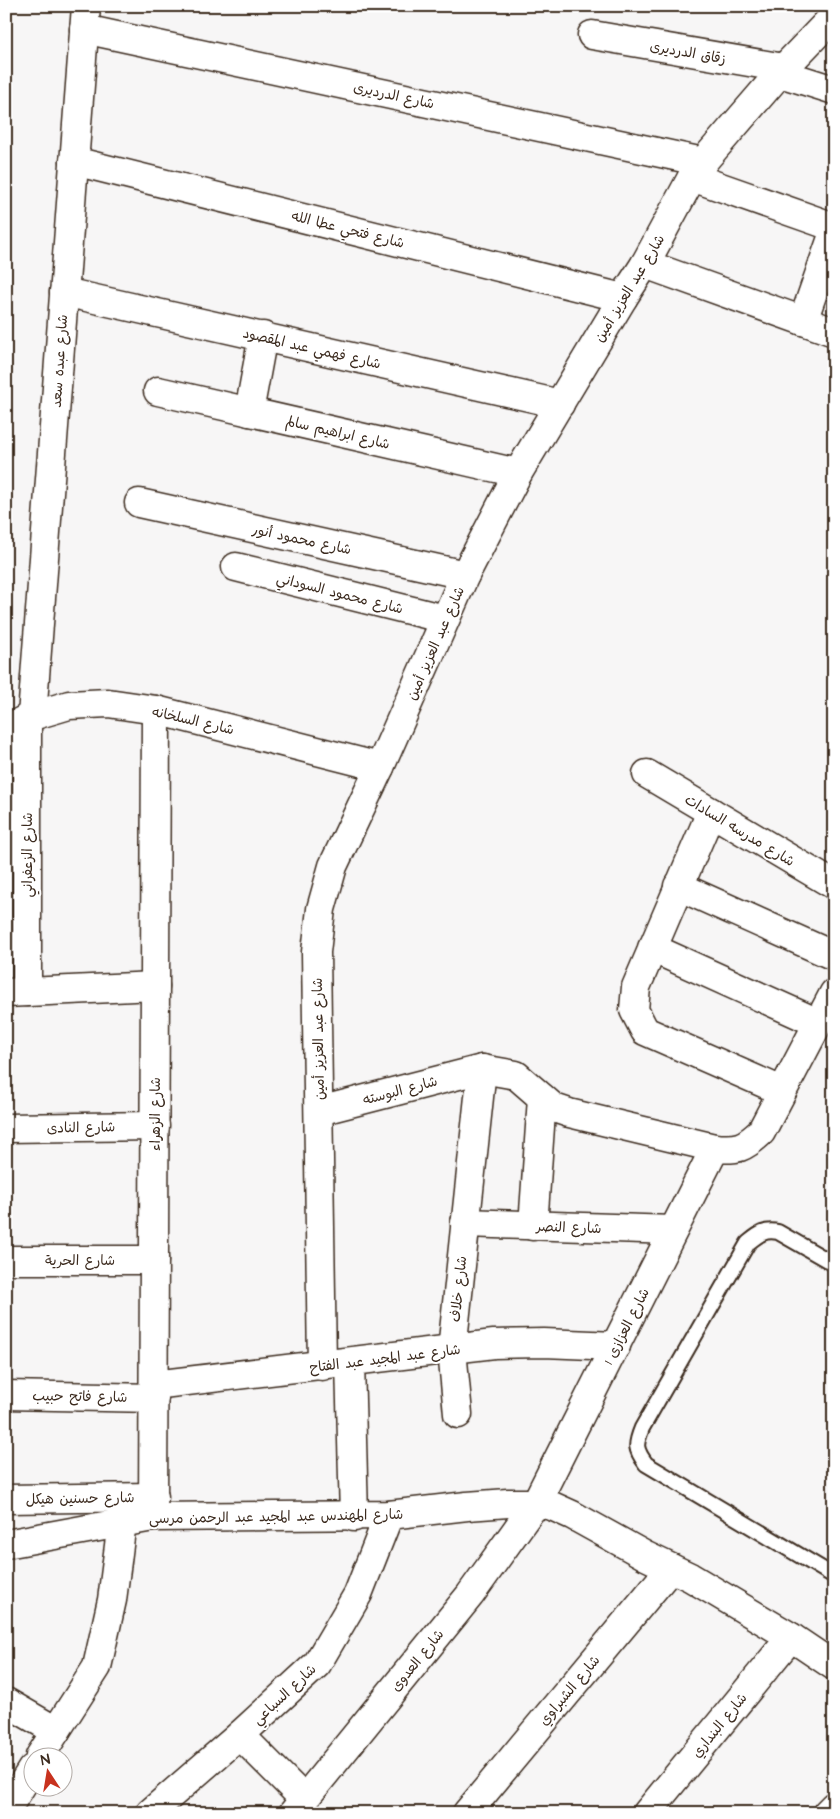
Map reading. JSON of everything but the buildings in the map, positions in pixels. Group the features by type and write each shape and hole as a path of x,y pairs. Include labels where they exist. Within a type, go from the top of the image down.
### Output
{"street":[{"name":"شارع عبد العزيز أمين","path":"322,1366 316,952 321,909 333,866 465,575 518,472 645,264 697,169 782,70 834,16"},
{"name":"شارع عبده سعد","path":"22,721 64,292 85,17"},
{"name":"شارع الدرديرى","path":"85,17 697,169 834,227"},
{"name":"زقاق الدرديرى","path":"592,35 782,70"},
{"path":"782,70 834,90"},
{"name":"شارع فتحي عطا الله","path":"74,161 623,298"},
{"path":"803,321 834,232"},
{"path":"645,264 834,332"},
{"name":"شارع فهمي عبد المقصود","path":"64,292 560,404"},
{"path":"248,412 263,336"},
{"name":"شارع ابراهيم سالم","path":"158,391 518,472"},
{"name":"شارع محمود أنور","path":"138,503 465,575"},
{"name":"شارع محمود السوداني","path":"236,567 445,619"},
{"name":"شارع السلخانه","path":"22,721 69,705 108,703 156,710 380,766"},
{"name":"شارع الزهراء","path":"153,1507 156,710"},
{"name":"شارع الزعفراني","path":"16,993 22,721"},
{"name":"شارع مدرسه السادات","path":"647,774 834,885"},
{"path":"711,812 636,986 634,1010 644,1031 782,1091"},
{"path":"678,886 834,956"},
{"path":"652,948 818,1022"},
{"path":"16,993 155,986"},
{"path":"482,1069 516,1075 554,1108 569,1113 714,1148 732,1150 748,1144 761,1132 834,993"},
{"name":"شارع البوسته","path":"319,1112 482,1069"},
{"name":"شارع خلاف","path":"458,1414 452,1350 482,1069"},
{"path":"533,1226 542,1098"},
{"name":"شارع النادى","path":"6,1128 155,1126"},
{"name":"شارع العزازى 1","path":"536,1503 714,1148"},
{"name":"شارع النصر","path":"465,1223 673,1230"},
{"name":"شارع الحرية","path":"6,1260 154,1260"},
{"name":"شارع عبد المجيد عبد الفتاح","path":"154,1391 350,1362 494,1344 544,1343 616,1346"},
{"path":"350,1362 354,1516"},
{"name":"شارع فاتح حبيب","path":"6,1395 154,1391"},
{"name":"شارع حسنين هيكل","path":"6,1499 153,1507"},
{"name":"شارع المهندس عبد المجيد عبد الرحمن مرسى","path":"6,1544 122,1522 153,1507 389,1516 475,1506 536,1503 552,1506 572,1515 724,1596 834,1666"},
{"name":"شارع العدوى","path":"298,1806 470,1595 536,1503"},
{"name":"شارع السباعي","path":"150,1813 240,1735 317,1664 358,1594 389,1516"},
{"path":"46,1746 97,1667 112,1600 122,1522"},
{"name":"شارع الشبراوي","path":"467,1813 671,1568"},
{"name":"شارع البنداري","path":"647,1813 790,1637"},
{"path":"6,1702 56,1731"},
{"path":"240,1735 298,1806"},
{"path":"13,1806 22,1788"},
{"path":"828,1813 834,1806"}],"lane":[{"path":"834,1264 778,1232 771,1230 761,1232 748,1244 642,1428 636,1442 638,1453 646,1464 834,1576"}]}
